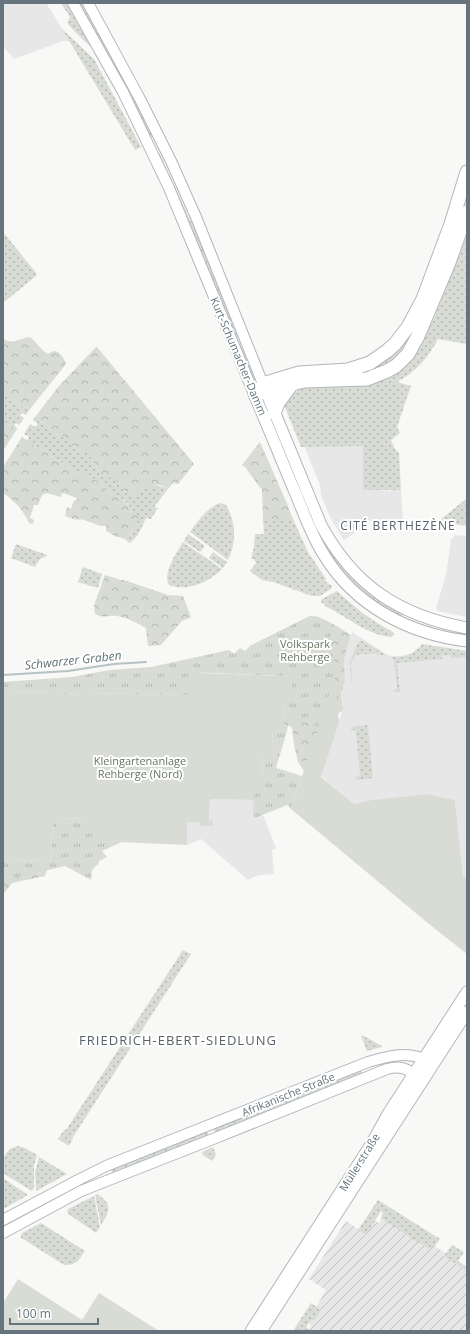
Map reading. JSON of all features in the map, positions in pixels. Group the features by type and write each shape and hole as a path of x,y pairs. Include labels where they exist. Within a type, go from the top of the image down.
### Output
{"highway":[{"path":"261,390 299,373 348,370 370,363 395,344 408,327 423,298 451,224 467,172"},
{"path":"261,390 304,381 367,379 388,372 403,360 408,354 420,330 448,265 467,212"},
{"path":"274,413 278,403 292,384"}],"main road":[{"name":"Kurt-Schumacher-Damm","path":"261,390 274,413 321,525 346,564 374,590 405,609 446,624 467,628"},
{"name":"Kurt-Schumacher-Damm","path":"261,390 266,421 312,534 328,562 342,580 367,602 398,622 411,628 445,638 467,641"},
{"name":"Müllerstraße","path":"429,1061 467,992"},
{"name":"Müllerstraße","path":"261,1331 419,1076 467,1012"},
{"name":"Müllerstraße","path":"251,1331 372,1143 388,1114 419,1076"}],"street":[{"name":"Kurt-Schumacher-Damm","path":"73,3 151,148 261,390"},
{"name":"Kurt-Schumacher-Damm","path":"88,3 162,142 196,218 261,390"},
{"path":"151,148 162,142"},
{"name":"Afrikanische Straße","path":"3,1220 106,1166 368,1062 393,1056 405,1055 429,1061"},
{"path":"368,1062 372,1075"},
{"name":"Afrikanische Straße","path":"3,1232 81,1191 213,1140 387,1069 400,1067 419,1076"},
{"path":"208,1126 213,1140"},
{"path":"106,1166 112,1179"},
{"path":"80,1179 93,1187"},
{"path":"32,1204 42,1211"}],"shaded area":[{"path":"3,3 46,3 71,43 68,41 63,41 14,59 3,46"},
{"path":"304,446 363,446 363,489 378,489 384,491 401,490 403,521 368,521 362,528 344,540 345,542 330,517 321,495 320,485"},
{"path":"455,535 467,536 467,617 437,611 436,608 446,575 451,540"},
{"path":"352,632 387,655 392,656 401,656 412,653 467,653 467,879 463,877 455,800 427,794 371,800 354,804 321,776 343,711 341,694 345,681 344,659"},
{"path":"210,799 254,800 253,813 255,818 263,815 276,848 272,850 274,874 259,875 248,880 201,839 187,845 187,822 200,823 200,826 209,821"},
{"path":"382,1218 430,1250 433,1245 467,1267 467,1331 312,1331 309,1329 311,1325 307,1322 326,1290 309,1279 346,1221 364,1233 373,1220 379,1223"}],"green space":[{"path":"61,3 66,3 91,47 67,23 70,17"},
{"path":"77,3 82,3 130,89 153,136 150,138"},
{"path":"62,29 94,59 141,147 135,150"},
{"path":"158,153 160,154 196,230 255,374 253,375 239,339 233,331"},
{"path":"3,232 37,274 3,303"},
{"path":"467,235 467,344 438,339 421,364 410,374 397,382 411,386 397,427 400,433 391,440 395,449 399,453 401,490 363,490 363,446 301,447 284,405 294,393 308,384 378,380 429,319 433,321"},
{"path":"415,329 403,355 366,376 358,372"},
{"path":"30,337 48,354 54,351 59,352 66,364 30,409 19,405 3,395 3,338 13,341"},
{"path":"96,347 194,464 178,484 173,483 168,489 159,485 143,488 138,497 135,497 124,490 116,480 99,473 90,456 75,448 63,436 53,433 47,425 38,421 35,417 59,386"},
{"path":"3,395 19,405 30,409 26,415 22,413 20,415 24,418 19,425 16,423 14,425 17,429 3,421"},
{"path":"263,399 315,524 403,614 402,617 374,601 350,580 339,568 321,542"},
{"path":"35,417 38,421 47,425 55,434 64,436 75,448 90,456 97,469 102,474 116,480 124,490 135,497 142,489 151,486 159,486 168,489 154,507 158,508 151,519 146,518 135,539 129,543 125,539 128,538 137,522 134,512 124,500 108,492 101,483 85,474 77,473 60,461 53,459 47,451 40,448 35,448 27,440 29,437 24,434 30,424 35,427 38,424 33,420"},
{"path":"3,421 17,429 3,451"},
{"path":"22,437 30,442 35,448 46,450 53,459 60,461 77,473 85,474 101,483 108,492 122,499 138,516 137,522 128,538 125,539 115,536 106,531 106,525 101,526 81,519 76,520 65,516 67,507 71,509 74,500 76,501 77,498 63,493 60,497 47,493 42,495 38,505 34,505 30,518 34,520 33,524 29,523 18,506 3,493 3,467"},
{"path":"260,442 292,517 274,521 263,520 262,490 242,465"},
{"path":"467,498 467,526 438,522"},
{"path":"221,503 226,505 232,519 234,532 233,546 228,560 190,532 207,511"},
{"path":"292,517 308,552 326,579 325,581 332,586 332,588 320,596 312,596 273,582 262,580 250,571 256,563 254,559 251,559 255,534 264,534 263,520 280,520"},
{"path":"188,534 205,546 200,552 184,541"},
{"path":"183,542 222,569 205,582 183,587 169,585 167,575 174,557"},
{"path":"16,544 47,556 40,559 35,567 11,558"},
{"path":"213,552 227,562 223,568 209,558"},
{"path":"83,567 102,574 98,588 78,582"},
{"path":"105,575 168,595 183,596 191,617 182,621 161,645 148,646 146,628 121,617 101,616 95,614 94,605"},
{"path":"337,591 350,603 393,632 394,634 392,637 383,636 367,630 321,602 322,599"},
{"path":"310,616 315,616 326,620 351,635 344,659 345,681 341,694 343,711 334,715 304,771 298,762 292,728 288,725 284,726 285,700 293,674 250,646"},
{"name":"Volkspark Rehberge","path":"310,616 318,617 330,623 335,677 319,727 294,719 285,719 285,700 291,700 284,676 190,672 190,695 85,693 85,695 54,694 54,692 3,691 3,682 72,677 110,670 151,667 229,650 234,654 240,648 245,651 250,646"},
{"path":"364,641 386,655 378,655 377,657 378,653 355,655 351,663 351,681 350,663 357,644"},
{"path":"422,644 467,651 467,657 451,658 450,655 442,655 442,659 397,663 400,692 393,692 397,688 394,661 392,657 409,655"},
{"name":"Kleingartenanlage Rehberge (Nord)","path":"190,672 283,676 284,673 293,674 291,700 285,700 284,725 288,725 287,731 273,730 272,752 263,752 262,778 254,778 254,800 210,799 209,820 213,821 213,826 200,826 200,823 187,822 187,845 98,841 98,836 89,832 90,819 58,818 53,822 51,860 4,860 3,880 3,691 54,692 54,694 84,695 85,693 190,695"},
{"path":"332,687 336,687 339,722 321,777 354,804 371,800 427,794 455,800 463,877 467,879 467,954 291,809"},
{"path":"273,725 287,731 276,768 302,776 291,809 287,805 255,818 253,813 254,778 262,778 263,752 272,752"},
{"path":"368,725 373,778 356,780 355,777 360,776 356,730 351,730 351,727"},
{"path":"58,818 90,819 98,836 98,841 122,842 102,851 107,857 99,861 99,863 92,870 91,880 65,866 11,879 3,890 4,860 51,860 53,822"},
{"path":"48,866 45,876 12,883 3,895 3,880"},
{"path":"183,950 191,954 73,1137 69,1146 58,1139 64,1130 66,1130"},
{"path":"362,1035 382,1047 367,1051 361,1036"},
{"path":"360,1068 363,1074 216,1133 214,1131 214,1127"},
{"path":"207,1131 207,1137 113,1173 110,1170"},
{"path":"18,1146 37,1155 34,1165 34,1188 32,1191 3,1173 3,1164 7,1152 13,1147"},
{"path":"213,1147 216,1155 212,1161 203,1155 202,1152"},
{"path":"39,1157 67,1174 36,1191 35,1172"},
{"path":"3,1178 28,1195 3,1209"},
{"path":"97,1194 106,1201 108,1205 108,1212 101,1225 95,1195"},
{"path":"94,1196 100,1227 96,1233 67,1213 68,1209"},
{"path":"378,1200 440,1239 435,1246 433,1246 430,1250 381,1218 383,1213 381,1211 366,1235 358,1230"},
{"path":"41,1223 85,1251 77,1262 64,1265 20,1237 22,1233"},
{"path":"452,1245 464,1252 458,1261 466,1267 467,1266 467,1271 444,1256"},
{"path":"18,1279 82,1320 99,1293 159,1331 3,1331 3,1303"},
{"path":"311,1303 321,1310 314,1321 311,1320 306,1327 312,1331 293,1331"}],"waterway":[{"name":"Schwarzer Graben","path":"3,675 68,671 114,664 146,662"}],"district":[{"name":"CITÉ BERTHEZÈNE","path":"398,525"},
{"name":"FRIEDRICH-EBERT-SIEDLUNG","path":"178,1040"}]}
